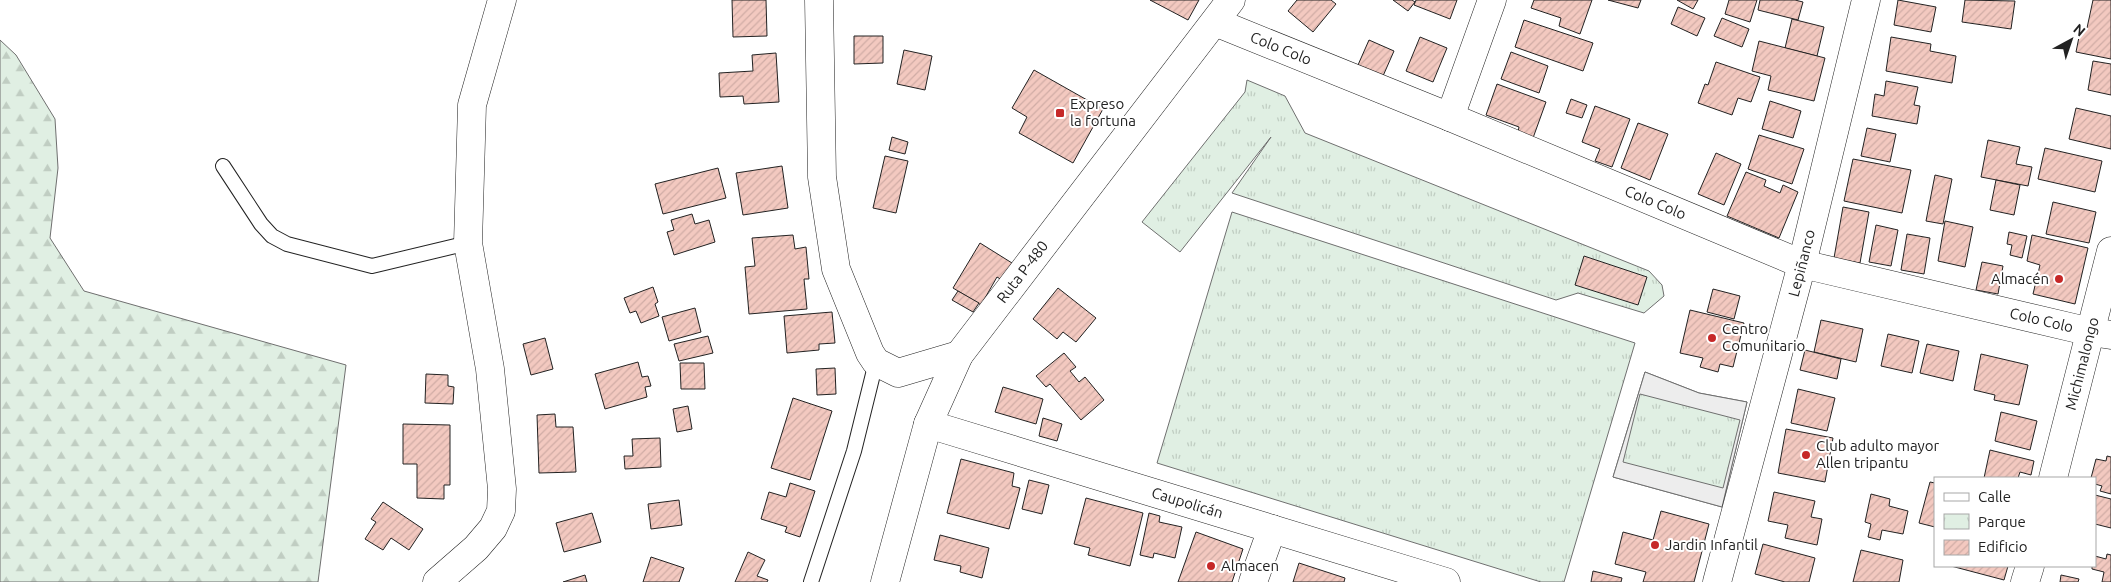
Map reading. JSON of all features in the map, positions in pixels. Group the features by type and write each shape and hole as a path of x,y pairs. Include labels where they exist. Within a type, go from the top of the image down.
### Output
{"street":[{"path":"436,582 476,548 493,528 501,511 502,489 490,370 468,243 472,105 502,0"},
{"path":"819,0 823,186 836,268 864,340 876,362 898,372 959,355"},
{"name":"Ruta P-480","path":"885,582 928,424 959,355 1231,0"},
{"path":"1450,117 1492,0"},
{"name":"Lepiñanco","path":"1717,582 1802,264 1866,0"},
{"name":"Colo Colo","path":"1215,22 1450,117 1802,264 2101,334"},
{"name":"Michimalongo","path":"2053,477 2101,334 2111,251"},
{"name":"Caupolicán","path":"928,424 1436,581"},
{"path":"1253,582 1272,529"},
{"path":"2026,582 2030,567"}],"lane":[{"path":"223,166 261,224 272,236 287,244 372,266 468,243"},
{"path":"811,582 854,451 876,362"}],"green space":[{"path":"0,40 16,55 55,119 58,168 50,238 84,291 346,365 318,582 0,582"},
{"path":"1247,80 1285,96 1305,133 1649,271 1662,285 1664,296 1644,313 1578,293 1556,300 1232,193 1271,137 1180,252 1142,222 1245,92"},
{"path":"1232,212 1635,343 1564,582 1541,582 1157,463"},
{"path":"1645,372 1699,393 1747,402 1722,507 1613,477"}],"shaded area":[{"path":"1645,372 1699,393 1747,402 1722,507 1613,477","holes":["1640,394 1740,420 1723,488 1623,462"]}],"building":[{"path":"732,0 766,0 767,36 733,37"},
{"path":"1150,0 1199,0 1188,20"},
{"path":"1297,0 1331,0 1336,4 1313,32 1288,11"},
{"path":"1393,0 1412,0 1415,2 1408,11"},
{"path":"1416,0 1457,0 1450,19 1414,5"},
{"path":"1534,0 1592,0 1580,34 1559,26 1561,18 1531,8"},
{"path":"1608,0 1641,0 1638,8"},
{"path":"1677,0 1698,0 1693,9"},
{"path":"1729,0 1757,0 1750,22 1725,14"},
{"path":"1760,0 1795,0 1803,2 1798,20 1758,10"},
{"path":"1898,0 1936,7 1931,32 1894,25"},
{"path":"1965,0 2015,1 2011,29 1962,22"},
{"path":"2093,0 2111,0 2111,59 2076,52 2081,27 2087,28"},
{"path":"1678,7 1705,18 1697,36 1671,24"},
{"path":"1722,18 1749,29 1742,47 1714,36"},
{"path":"1792,19 1824,27 1817,56 1785,48"},
{"path":"1524,20 1593,43 1583,71 1515,47"},
{"path":"854,36 883,36 883,63 854,64"},
{"path":"1420,37 1447,48 1433,82 1406,71"},
{"path":"1891,37 1931,44 1930,51 1956,56 1952,83 1886,71"},
{"path":"1369,40 1394,51 1383,76 1358,65"},
{"path":"1759,41 1825,58 1814,101 1768,90 1771,76 1752,71"},
{"path":"904,50 932,56 925,90 897,84"},
{"path":"1511,52 1548,66 1539,93 1501,79"},
{"path":"776,53 779,102 744,104 743,96 720,97 719,73 753,71 752,55"},
{"path":"2093,61 2111,64 2111,95 2088,90"},
{"path":"1716,62 1760,77 1751,102 1738,98 1732,115 1698,103 1705,84 1708,85"},
{"name":"Expreso la fortuna","path":"1034,70 1103,109 1073,163 1019,133 1027,117 1012,108"},
{"path":"1886,81 1918,87 1914,105 1920,106 1917,124 1872,116 1875,94 1884,96"},
{"path":"1497,84 1546,102 1533,138 1518,132 1519,127 1486,115"},
{"path":"1571,99 1587,105 1582,118 1566,113"},
{"path":"1770,101 1801,111 1793,138 1762,129"},
{"path":"1595,106 1630,119 1612,167 1595,161 1600,149 1582,142"},
{"path":"2076,108 2111,116 2111,149 2069,139"},
{"path":"1638,123 1668,134 1650,180 1621,168"},
{"path":"1867,128 1896,134 1890,162 1861,156"},
{"path":"1759,135 1804,149 1792,184 1748,169"},
{"path":"892,137 908,142 905,154 889,150"},
{"path":"1988,140 2020,147 2016,164 2032,167 2028,186 1981,177"},
{"path":"2045,148 2102,161 2095,192 2038,179"},
{"path":"1716,153 1741,164 1724,205 1698,194"},
{"path":"885,156 908,161 896,213 873,208"},
{"path":"1853,159 1911,170 1902,213 1844,201"},
{"path":"782,166 788,208 743,215 736,173"},
{"path":"718,168 726,198 663,214 655,184"},
{"path":"1746,172 1766,180 1764,186 1780,193 1783,185 1798,192 1779,238 1727,216"},
{"path":"1935,175 1952,179 1943,224 1926,221"},
{"path":"1996,180 2020,185 2014,215 1990,210"},
{"path":"2053,202 2096,212 2089,243 2046,234"},
{"path":"1843,207 1869,212 1860,263 1834,258"},
{"path":"692,214 695,224 709,220 715,242 674,255 667,232 674,230 671,220"},
{"path":"1945,221 1973,227 1965,267 1938,261"},
{"path":"1876,225 1898,230 1891,266 1869,262"},
{"path":"2009,232 2027,236 2022,258 2010,255 2012,245 2007,244"},
{"path":"1907,234 1930,238 1924,274 1901,270"},
{"path":"793,235 795,249 806,247 809,279 804,279 807,309 749,314 745,267 755,266 752,238"},
{"name":"Almacén","path":"2032,235 2088,248 2075,304 2033,294 2040,265 2027,261"},
{"path":"980,243 1012,263 1002,280 997,277 981,305 953,288"},
{"path":"1584,256 1647,277 1638,305 1575,285"},
{"path":"1982,262 2003,266 1998,294 1976,290"},
{"path":"653,287 658,302 655,304 659,316 641,323 636,311 630,313 624,298"},
{"path":"1058,288 1096,318 1076,342 1063,332 1057,339 1033,319"},
{"path":"1713,289 1740,296 1734,319 1707,312"},
{"path":"958,291 979,303 973,312 952,300"},
{"path":"695,308 701,332 669,341 662,317"},
{"name":"Centro Comunitario","path":"1690,310 1744,323 1733,367 1720,364 1718,372 1700,367 1703,358 1680,353"},
{"path":"832,312 835,343 819,344 819,350 787,353 784,316"},
{"path":"1821,320 1863,329 1856,362 1814,352"},
{"path":"1888,334 1919,341 1912,373 1881,366"},
{"path":"708,336 713,353 679,361 674,344"},
{"path":"545,338 553,369 531,375 523,344"},
{"path":"1927,344 1959,351 1953,381 1920,373"},
{"path":"1805,350 1841,359 1837,379 1800,370"},
{"path":"1064,353 1076,367 1070,371 1079,382 1085,377 1104,400 1081,420 1050,384 1046,387 1036,376"},
{"path":"1981,354 2028,365 2019,405 1994,400 1995,395 1974,390"},
{"path":"638,362 642,377 648,376 651,386 645,387 647,397 605,409 595,374"},
{"path":"680,363 704,363 705,389 681,389"},
{"path":"835,368 836,394 817,395 816,369"},
{"path":"426,374 448,375 448,386 454,387 453,404 425,403"},
{"path":"1003,387 1043,399 1036,424 995,412"},
{"path":"1798,389 1835,398 1827,431 1791,423"},
{"path":"793,398 832,411 810,480 771,468"},
{"path":"688,406 692,429 677,432 673,409"},
{"path":"2001,412 2037,421 2030,450 1995,441"},
{"path":"555,414 556,427 573,427 576,472 539,473 537,415"},
{"path":"1043,418 1062,424 1057,441 1039,436"},
{"path":"403,424 450,425 450,485 444,485 444,499 417,498 417,464 403,464"},
{"name":"Club adulto mayor Allen tripantu","path":"1786,429 1833,438 1825,482 1778,473"},
{"path":"660,438 661,467 625,469 624,456 633,456 632,439"},
{"path":"1990,450 2034,461 2031,475 2020,472 2018,477 1984,477"},
{"path":"2107,456 2111,457 2111,494 2100,491 2102,486 2096,484 2096,477 2091,477 2096,459 2106,461"},
{"path":"961,459 1014,473 1012,486 1020,488 1009,529 947,513"},
{"path":"1029,480 1049,485 1042,514 1022,509"},
{"path":"1930,482 1934,483 1934,527 1919,523"},
{"path":"790,483 815,491 800,537 785,532 787,527 761,519 769,492 786,497"},
{"path":"1774,492 1815,501 1811,517 1822,519 1817,545 1785,538 1788,525 1768,521"},
{"path":"1871,494 1890,499 1889,506 1908,511 1903,534 1882,530 1880,540 1868,537 1871,524 1865,522"},
{"path":"2096,495 2111,499 2111,528 2096,524"},
{"path":"1086,498 1143,513 1130,566 1088,555 1090,548 1074,544"},
{"path":"679,500 682,525 651,529 648,504"},
{"path":"383,502 423,529 409,550 391,538 383,550 365,539 376,522 371,519"},
{"path":"1661,511 1709,524 1694,582 1643,582 1646,572 1615,564 1623,532 1653,540"},
{"path":"592,513 601,542 564,552 556,523"},
{"path":"1149,513 1160,516 1159,522 1182,527 1175,558 1154,553 1153,558 1140,555"},
{"name":"Almacen","path":"1196,532 1243,549 1232,582 1178,582"},
{"path":"940,535 989,548 982,578 960,572 961,566 934,560"},
{"path":"1763,544 1815,558 1809,582 1785,582 1755,574"},
{"path":"1861,550 1903,560 1899,582 1853,582"},
{"path":"748,552 765,560 757,576 768,580 767,582 735,582"},
{"path":"2107,554 2111,555 2111,582 2102,582 2104,572 2092,569 2092,567 2096,567 2096,556 2106,559"},
{"path":"651,557 684,568 679,582 643,582"},
{"path":"1299,563 1345,578 1344,582 1293,582"},
{"path":"1955,567 2008,567 2004,580"},
{"path":"1593,571 1622,578 1621,582 1591,582"},
{"path":"585,575 587,582 563,582"},
{"path":"2061,575 2079,579 2078,582 2060,582"}],"place":[{"name":"Expreso la fortuna","path":"1060,113"},
{"name":"Almacén","path":"2059,279"},
{"name":"Centro Comunitario","path":"1712,338"},
{"name":"Club adulto mayor Allen tripantu","path":"1806,455"},
{"name":"Jardin Infantil","path":"1655,545"},
{"name":"Almacen","path":"1211,566"}]}
